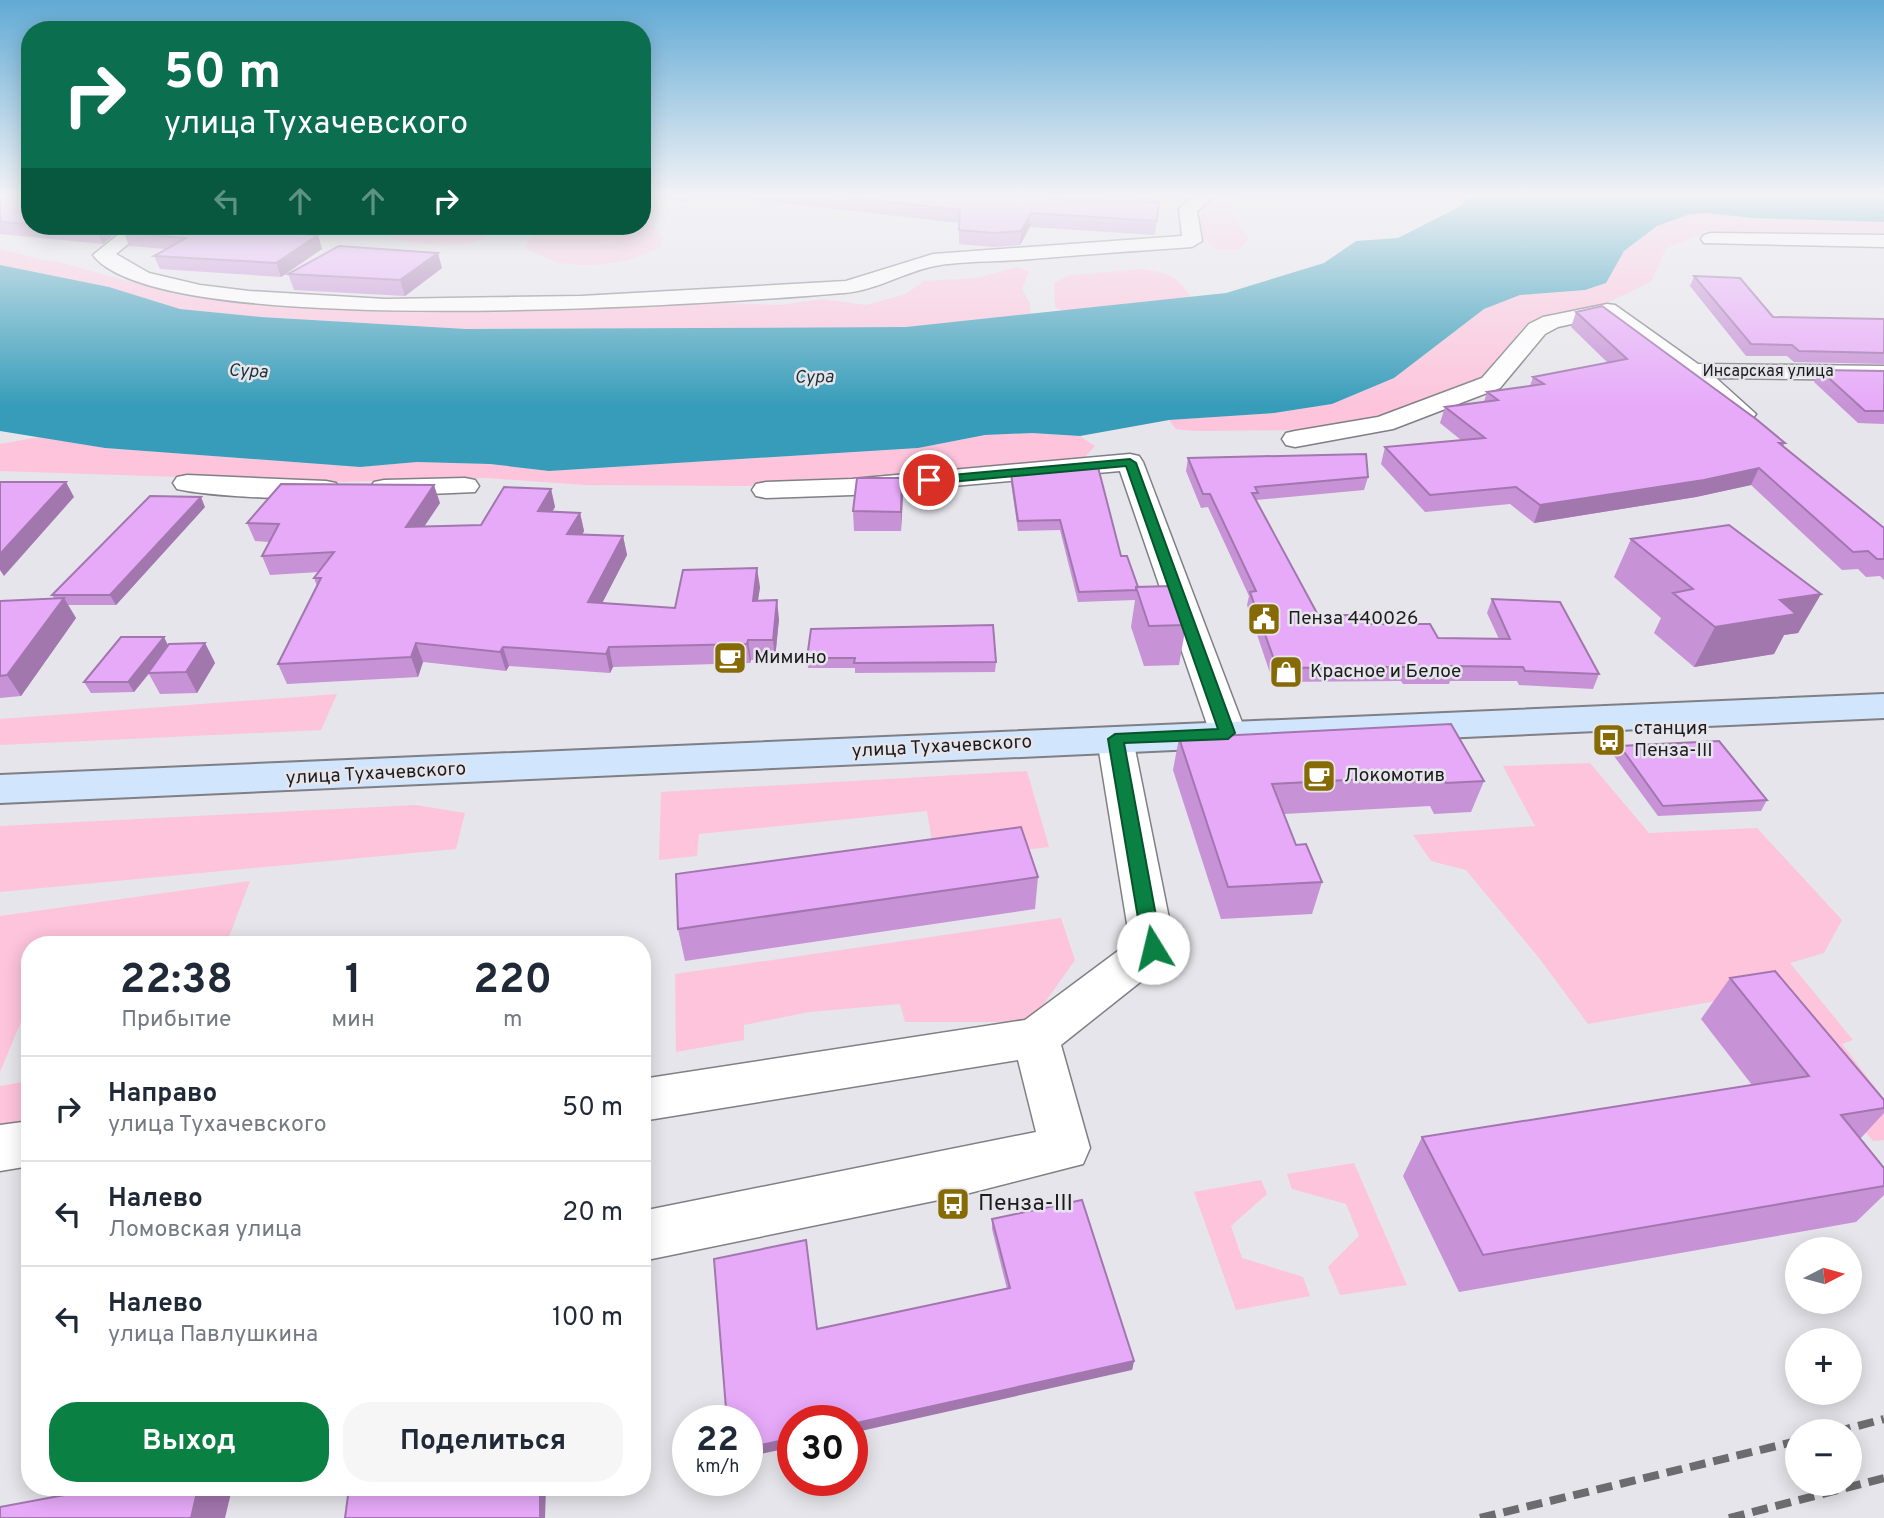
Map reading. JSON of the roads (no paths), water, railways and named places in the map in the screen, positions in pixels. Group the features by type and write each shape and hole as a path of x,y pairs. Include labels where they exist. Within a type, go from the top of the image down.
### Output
{"main road":[{"name":"улица Тухачевского","path":"0,789 1884,706"}],"street":[{"path":"120,265 142,277 200,292 385,305 581,302 848,287 918,265"},
{"path":"1295,439 1384,424 1491,383 1537,329 1551,322 1607,310 1693,371 1757,426"},
{"name":"Инсарская улица","path":"1693,371 1884,373"},
{"path":"766,490 852,487 1130,463 1228,733"},
{"path":"187,484 280,489 465,486"},
{"path":"651,1099 1036,1038 1153,948 1115,739"},
{"path":"651,1234 958,1173 1065,1148 1036,1038"},
{"path":"0,1148 21,1144"}],"water":[{"name":"Сура","path":"0,265 109,287 180,309 261,317 466,329 906,327 1226,293 1318,265 1616,265 1606,283 1585,290 1520,295 1484,309 1394,378 1332,404 1274,413 1169,420 1080,436 1032,433 985,435 918,448 549,471 490,464 417,462 360,467 105,448 0,431"}],"railway":[{"path":"1862,1425 1884,1419"},
{"path":"1480,1518 1785,1444"},
{"path":"1729,1518 1884,1478"}],"place":[{"name":"Пенза 440026","path":"1264,619"},
{"name":"Мимино","path":"730,658"},
{"name":"Красное и Белое","path":"1286,672"},
{"name":"станция Пенза-III","path":"1609,740"},
{"name":"Локомотив","path":"1319,776"},
{"name":"Пенза-III","path":"953,1204"}]}
